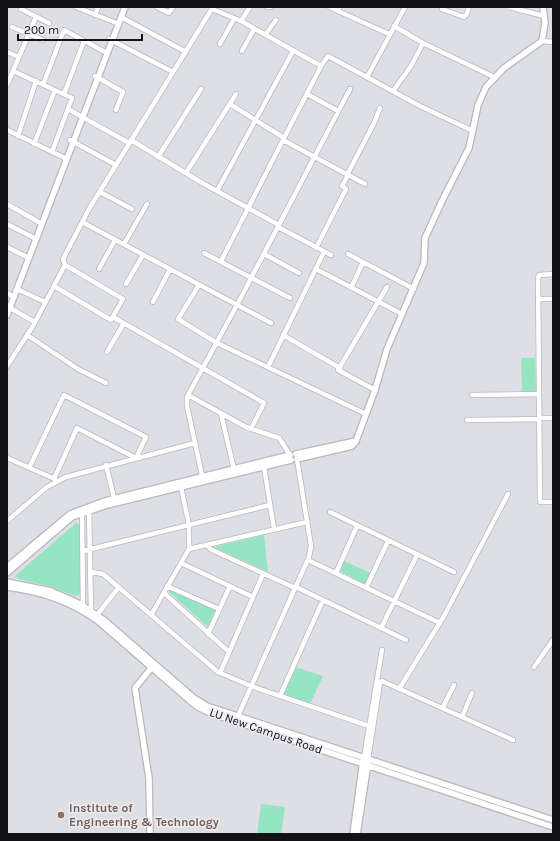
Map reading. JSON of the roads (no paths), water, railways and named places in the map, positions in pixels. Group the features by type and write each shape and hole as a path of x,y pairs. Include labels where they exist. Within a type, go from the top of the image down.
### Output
{"street":[{"path":"76,7 117,23"},
{"path":"95,15 98,7"},
{"path":"10,295 17,289 34,238 122,7"},
{"path":"117,23 125,7"},
{"path":"157,7 169,13 173,7"},
{"path":"241,22 250,7"},
{"path":"330,7 339,9 389,34"},
{"path":"367,77 404,7"},
{"path":"442,9 464,17 467,14 469,7"},
{"path":"509,7 544,16"},
{"path":"542,41 544,16 543,7"},
{"path":"54,286 111,320 123,299 65,265 63,259 82,222 116,165 213,8 322,66"},
{"path":"21,9 49,23"},
{"path":"7,85 36,17"},
{"path":"121,17 186,52"},
{"path":"220,44 234,19"},
{"path":"265,35 276,20"},
{"path":"394,26 424,43 494,77"},
{"path":"12,27 43,40"},
{"path":"242,51 254,29"},
{"path":"43,85 63,31 106,52"},
{"path":"111,39 173,72"},
{"path":"64,94 84,41"},
{"path":"89,509 180,487 234,469 294,457 356,441 388,349 424,263 426,238 442,201 469,148 478,105 486,88 494,77 504,68 542,41 553,42"},
{"path":"393,91 411,66 424,43"},
{"path":"217,191 293,51"},
{"path":"7,52 19,57"},
{"path":"221,261 328,56 420,106 473,131"},
{"path":"13,71 72,98 52,152"},
{"path":"96,77 123,92 116,110"},
{"path":"18,136 36,81"},
{"path":"158,157 201,89"},
{"path":"203,479 187,406 188,395 252,277 350,89"},
{"path":"34,144 55,90"},
{"path":"186,173 236,94"},
{"path":"307,94 338,111"},
{"path":"230,104 314,157 365,184"},
{"path":"316,248 346,189 342,186 380,108"},
{"path":"68,109 158,157 316,248 331,255"},
{"path":"7,130 65,158"},
{"path":"72,141 116,165"},
{"path":"100,192 132,209"},
{"path":"7,204 40,223"},
{"path":"124,244 148,204"},
{"path":"82,222 271,324"},
{"path":"7,224 34,238"},
{"path":"100,269 115,240"},
{"path":"7,247 27,257"},
{"path":"204,252 290,298"},
{"path":"268,367 324,252"},
{"path":"264,254 299,273"},
{"path":"348,254 414,289"},
{"path":"126,284 143,255"},
{"path":"7,314 10,295 27,257"},
{"path":"351,288 363,262"},
{"path":"7,366 35,322 65,265"},
{"path":"153,302 170,269"},
{"path":"316,269 402,314"},
{"path":"553,274 540,275 538,278 540,502 553,502"},
{"path":"199,285 178,319 217,343 366,414"},
{"path":"375,390 338,370 387,287"},
{"path":"17,289 45,302"},
{"path":"538,299 553,298"},
{"path":"8,306 35,322"},
{"path":"112,317 264,402 251,429"},
{"path":"107,352 124,323"},
{"path":"27,335 78,368 106,383"},
{"path":"283,335 340,368"},
{"path":"472,395 539,394"},
{"path":"29,468 64,395 146,437 136,458"},
{"path":"188,395 251,429 279,438 294,457 311,546 308,560 296,588 236,719"},
{"path":"221,414 234,469"},
{"path":"467,420 553,418"},
{"path":"56,480 77,428 136,458"},
{"path":"7,521 56,480 106,465 195,443"},
{"path":"7,573 72,517 114,498 264,467 294,457"},
{"path":"7,458 56,480"},
{"path":"106,465 114,498"},
{"path":"264,467 274,529"},
{"path":"151,615 189,549 189,525 180,487"},
{"path":"399,688 440,623 508,494"},
{"path":"83,551 270,505"},
{"path":"89,509 92,572 91,613"},
{"path":"82,512 83,608"},
{"path":"7,567 70,514 82,512"},
{"path":"330,512 454,572"},
{"path":"189,549 307,522"},
{"path":"336,573 357,526"},
{"path":"366,588 388,541"},
{"path":"208,545 210,549 323,600 406,640"},
{"path":"381,628 417,555"},
{"path":"308,560 440,623"},
{"path":"181,563 253,597"},
{"path":"92,572 103,574 220,673 251,686 369,726"},
{"path":"220,673 263,574"},
{"name":"LU New Campus Road","path":"7,582 52,591 67,597 91,613 153,666"},
{"path":"167,586 219,609"},
{"path":"208,634 230,586"},
{"name":"LU New Campus Road","path":"7,587 54,597 83,608"},
{"path":"97,615 119,587"},
{"path":"164,593 229,652"},
{"path":"280,696 323,600"},
{"name":"LU New Campus Road","path":"91,613 97,615 198,707 366,758 553,820"},
{"path":"534,668 553,640"},
{"path":"366,758 369,726 382,650"},
{"path":"150,834 148,778 135,688 153,666"},
{"path":"353,834 380,683 382,681 513,740"},
{"path":"443,708 454,685"},
{"path":"462,717 472,693"},
{"name":"LU New Campus Road","path":"236,719 365,765 553,828"},
{"path":"358,834 365,765"}],"place":[{"name":"Institute of Engineering & Technology","path":"61,815"}]}
